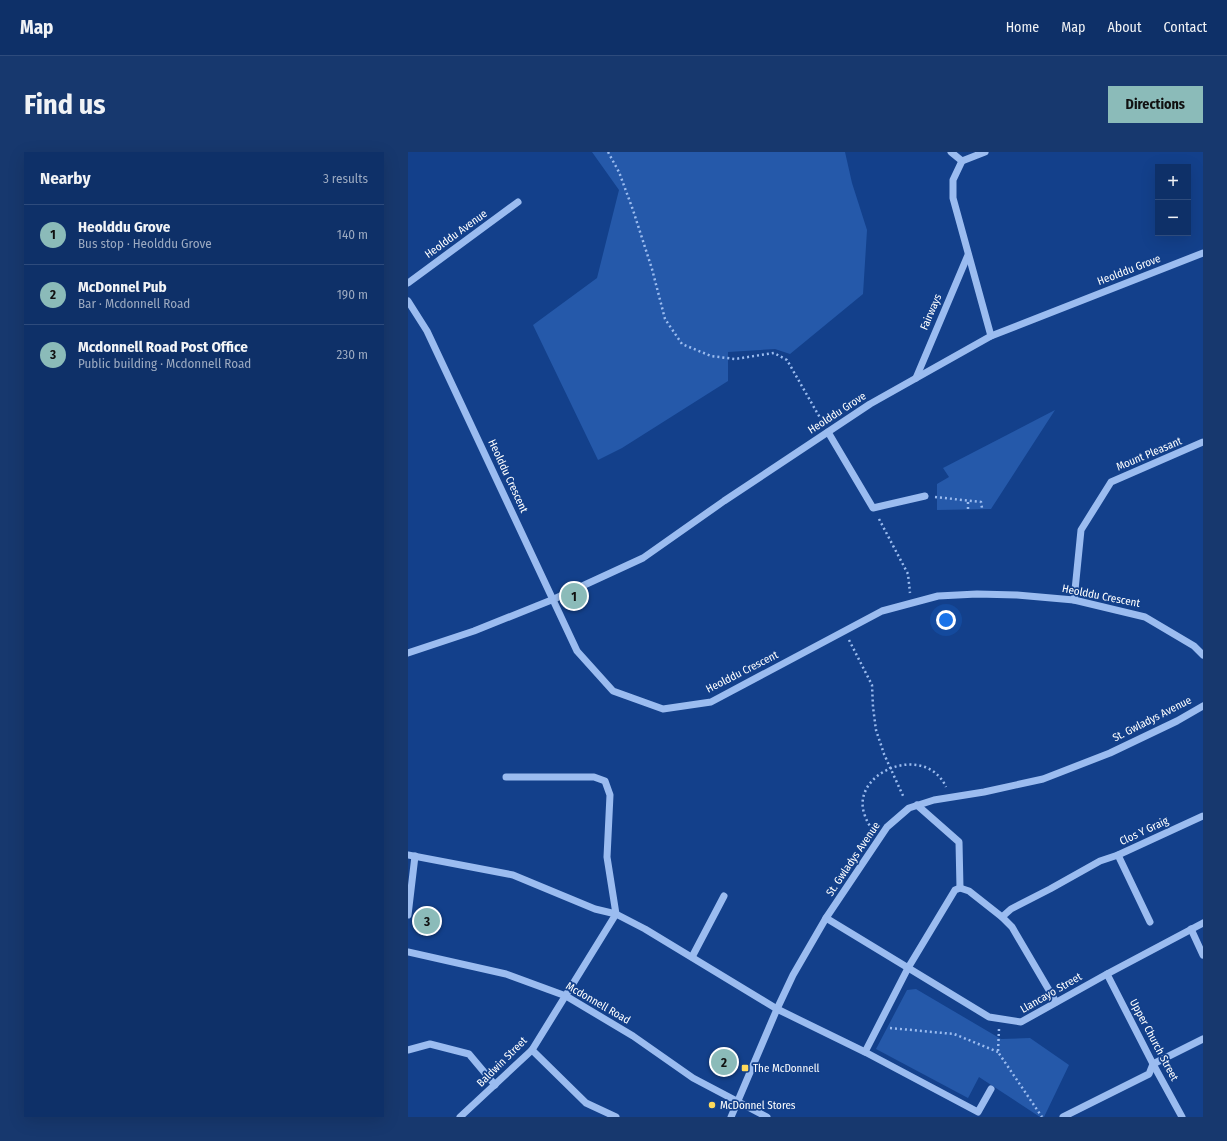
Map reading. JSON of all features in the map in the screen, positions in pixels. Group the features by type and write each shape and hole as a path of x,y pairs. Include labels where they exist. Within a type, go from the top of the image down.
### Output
{"street":[{"path":"951,152 962,161"},
{"path":"985,152 962,161 953,180 953,198 991,336"},
{"name":"Heolddu Avenue","path":"408,283 518,202"},
{"name":"Heolddu Grove","path":"408,653 474,631 554,599 643,558 724,501 870,404 991,336 1203,253"},
{"name":"Fairways","path":"916,378 968,255"},
{"name":"Heolddu Crescent","path":"408,301 427,331 554,599 577,651 613,691 663,709 711,702 882,611 938,596 977,594 1018,595 1074,600 1146,617 1194,646 1203,655"},
{"path":"828,432 874,508 925,496"},
{"name":"Mount Pleasant","path":"1074,600 1081,530 1111,482 1203,442"},
{"name":"St. Gwladys Avenue","path":"731,1117 739,1102 777,1009 793,975 826,918 887,826 909,808 917,805 934,800 984,792 1043,779 1110,753 1177,721 1203,706"},
{"path":"506,777 594,777 605,781 610,795 607,857 616,914"},
{"path":"917,805 959,842 960,888"},
{"name":"Clos Y Graig","path":"1150,922 1118,856 1203,816"},
{"path":"408,915 412,856 513,874 595,909 616,914 645,929 777,1009 865,1052 978,1112 991,1089"},
{"path":"1002,917 1011,909 1050,890 1100,861 1118,856"},
{"path":"865,1052 908,968 955,890 960,888 969,891 1002,917 1012,927 1056,1002"},
{"path":"692,957 724,896"},
{"name":"Baldwin Street","path":"460,1117 532,1050 616,914"},
{"name":"Llancayo Street","path":"826,918 989,1017 1021,1022 1106,974 1203,923"},
{"path":"1191,929 1203,955"},
{"name":"Mcdonnell Road","path":"408,952 506,974 566,996 633,1036 693,1078 766,1117"},
{"name":"Upper Church Street","path":"1106,974 1182,1117"},
{"path":"1063,1117 1149,1074 1153,1064 1203,1039"},
{"path":"408,1050 430,1044 469,1054 495,1085"},
{"path":"532,1050 586,1103 606,1115 616,1117"}],"path":[{"path":"608,152 619,172 633,210 652,269 665,318 682,344 711,356 735,360 774,353 787,360 828,432"},
{"path":"925,496 981,502 982,508"},
{"path":"968,501 968,509"},
{"path":"874,508 908,574 911,602"},
{"path":"844,631 872,684 876,730 884,754 900,790"},
{"path":"882,835 870,828 864,813 863,799 868,788 877,776 891,768 906,764 919,765 930,770 939,776 946,786 949,798"},
{"path":"998,1052 1000,1019"},
{"path":"878,1026 954,1034 998,1052 1042,1117"}],"shaded area":[{"path":"592,152 845,152 852,183 867,230 863,294 790,354 775,349 728,352 728,381 622,448 598,460 533,325 597,278 619,190"},
{"path":"1055,410 991,509 937,510 937,484 949,477 943,468"},
{"path":"916,989 1001,1039 1030,1038 1069,1065 1044,1117 1040,1117 979,1077 968,1098 876,1049 907,990"}],"place":[{"name":"Heolddu Grove","path":"574,596"},
{"name":"Mcdonnell Road Post Office","path":"427,921"},
{"name":"McDonnel Pub","path":"724,1062"},
{"name":"The McDonnell","path":"745,1068"},
{"name":"McDonnel Stores","path":"712,1105"}]}
